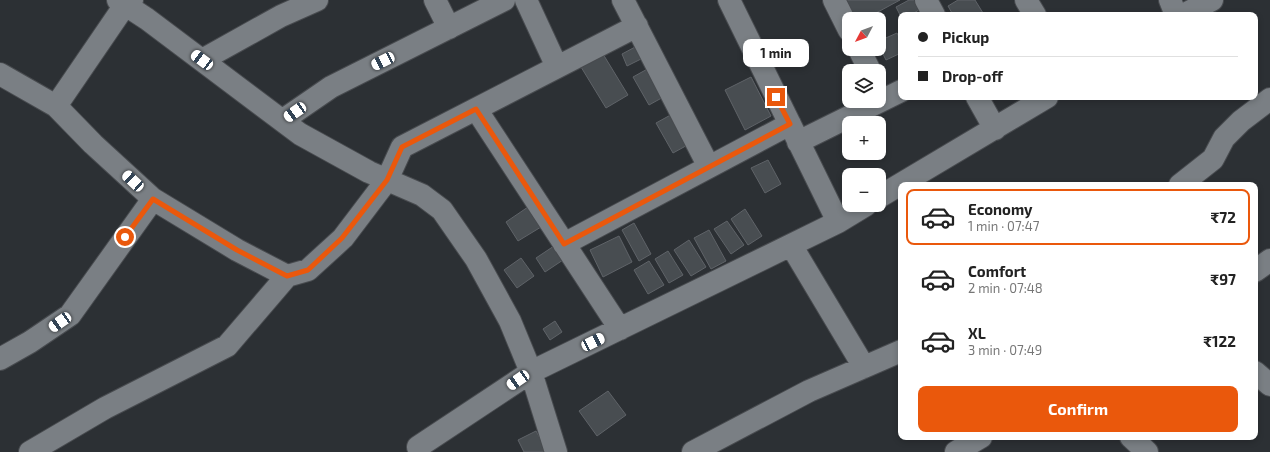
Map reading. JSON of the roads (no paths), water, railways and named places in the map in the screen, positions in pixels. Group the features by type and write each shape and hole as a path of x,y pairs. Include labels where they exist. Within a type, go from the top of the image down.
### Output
{"street":[{"path":"202,60 281,16 317,0"},
{"path":"434,0 449,28"},
{"path":"282,120 331,87 504,0"},
{"path":"526,0 557,67"},
{"path":"623,0 709,167"},
{"path":"729,0 838,222"},
{"path":"834,0 842,16"},
{"path":"926,0 932,12"},
{"path":"1170,0 1175,12"},
{"path":"1189,12 1212,0"},
{"path":"56,106 125,2 300,134 369,172 422,195 442,210 476,259 510,321 531,372 556,452"},
{"path":"33,451 105,408 227,346 287,276 308,270 342,238 387,180 402,147 637,26"},
{"path":"0,74 56,106 93,144 153,199 237,250 287,276"},
{"path":"564,244 709,167 888,93"},
{"path":"1184,182 1213,159 1224,138 1241,121 1270,98"},
{"path":"979,100 995,129"},
{"path":"905,182 1042,100"},
{"path":"476,109 620,329"},
{"path":"886,193 898,186"},
{"path":"0,359 30,342 70,315 153,199"},
{"path":"418,447 531,372 838,222 854,212"},
{"path":"791,245 864,367"},
{"path":"1258,269 1270,260"},
{"path":"693,452 808,391 898,352"},
{"path":"1258,375 1270,385"},
{"path":"1133,440 1147,452"}]}
